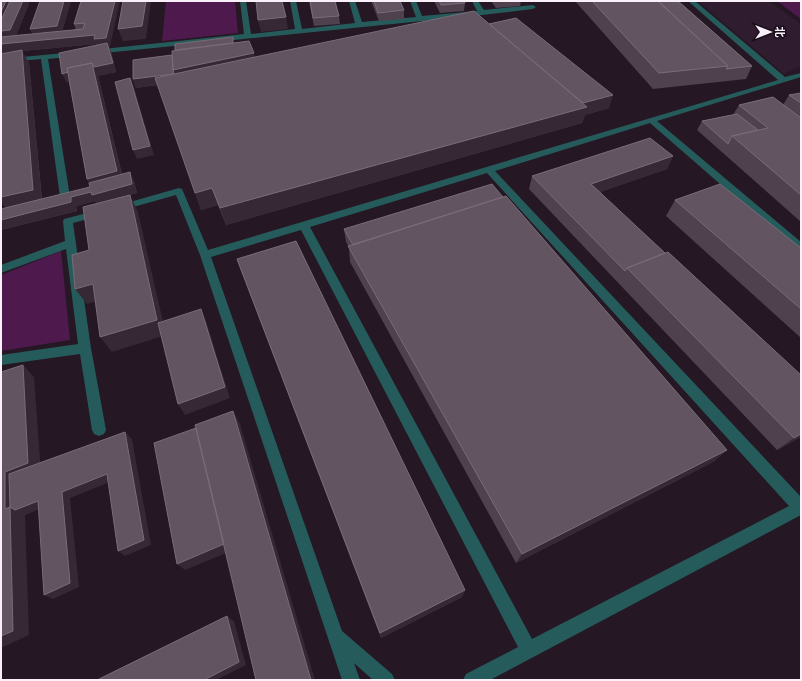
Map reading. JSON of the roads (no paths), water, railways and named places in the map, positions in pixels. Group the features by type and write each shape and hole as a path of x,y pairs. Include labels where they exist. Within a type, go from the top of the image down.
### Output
{"lane":[{"path":"243,1 248,36"},
{"path":"293,1 299,31"},
{"path":"352,1 359,25"},
{"path":"413,1 420,19"},
{"path":"475,1 482,12"},
{"path":"1,61 533,7 528,1"},
{"path":"691,1 783,80"},
{"path":"44,57 65,196"},
{"path":"205,255 801,75"},
{"path":"651,120 801,248"},
{"path":"472,680 801,507 488,170"},
{"path":"99,430 85,348 68,221 179,191 205,255 352,680"},
{"path":"304,225 529,650"},
{"path":"1,269 71,243"},
{"path":"1,360 85,348"},
{"path":"336,636 386,680"}]}
